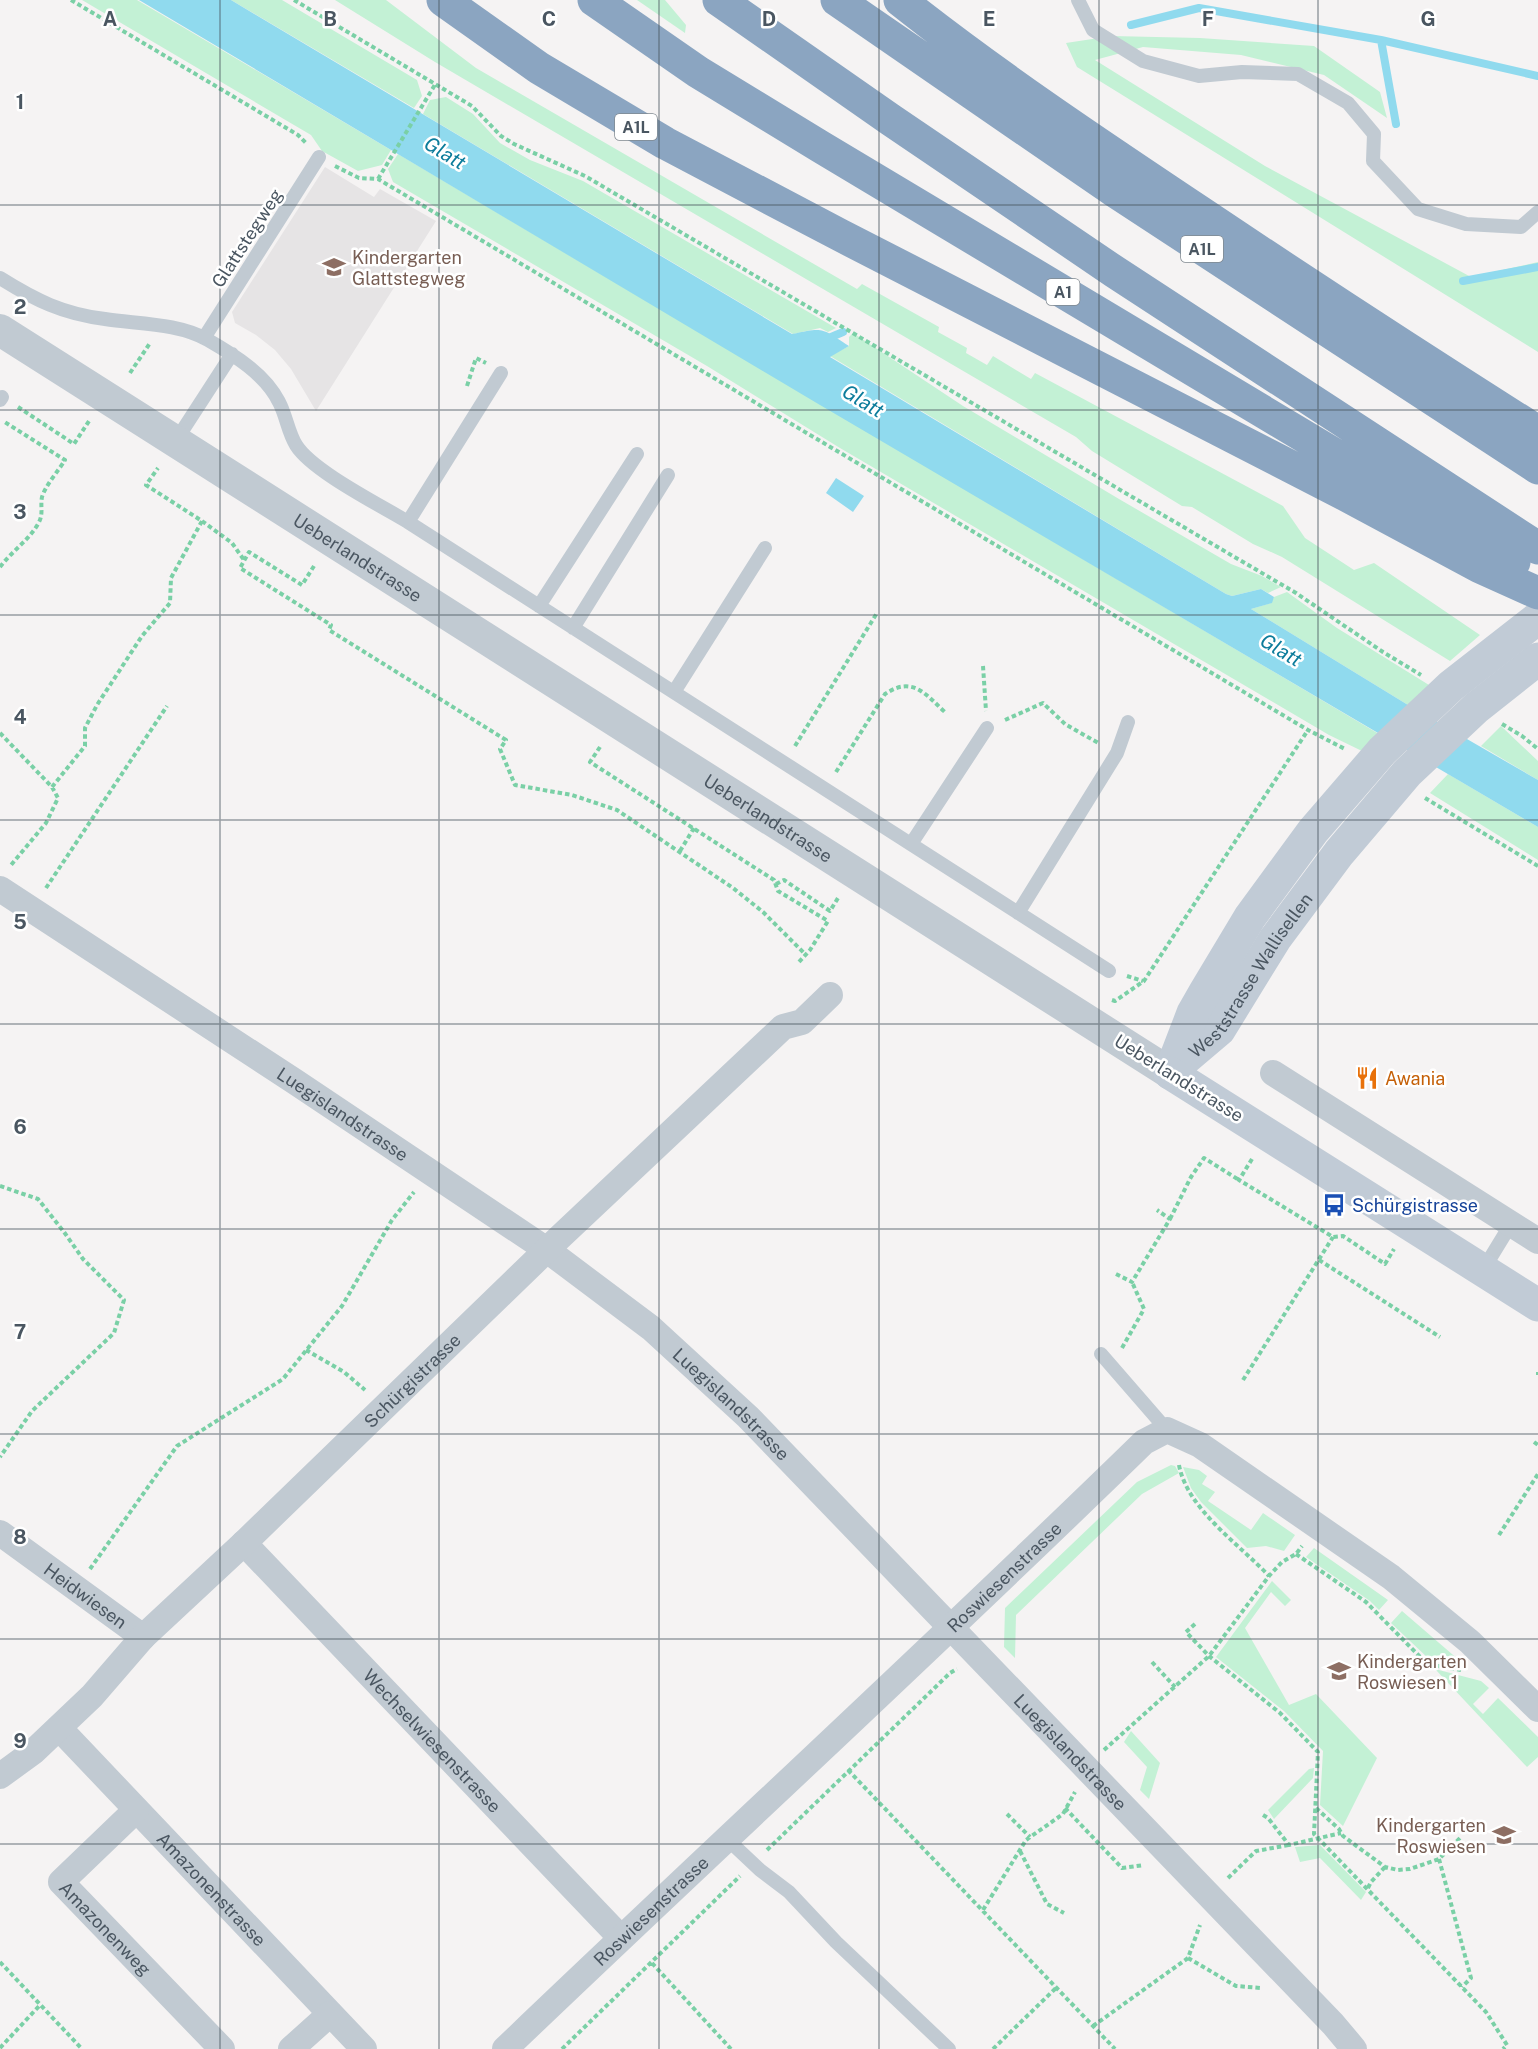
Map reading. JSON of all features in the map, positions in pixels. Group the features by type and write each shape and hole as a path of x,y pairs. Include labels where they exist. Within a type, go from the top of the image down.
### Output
{"highway":[{"name":"A1L","path":"443,0 539,68 665,143 810,220 1346,495 1480,567 1538,593"},
{"name":"A1","path":"594,0 698,72 1538,577"},
{"path":"719,0 937,152 1115,272 1538,548"},
{"name":"A1L","path":"837,0 1104,184 1538,468"},
{"path":"900,0 1001,76 1122,160 1374,327 1538,432"}],"main road":[{"name":"Weststrasse Wallisellen","path":"1170,1072 1193,1013 1250,917 1313,831 1382,751 1458,681 1538,618"},
{"name":"Weststrasse Wallisellen","path":"1170,1072 1220,1030 1275,939 1338,853 1407,772 1490,708 1538,659"},
{"name":"Ueberlandstrasse","path":"1170,1072 1538,1305"}],"street":[{"name":"Ueberlandstrasse","path":"0,330 166,455 1170,1072"},
{"name":"Luegislandstrasse","path":"3,879 294,1081 547,1250 651,1328 748,1417 1333,2024 1354,2049"},
{"name":"Schürgistrasse","path":"0,1776 33,1752 59,1728 92,1696 143,1637 783,1027 802,1022 830,995"},
{"path":"1273,1073 1538,1241"},
{"path":"1167,1430 1200,1445 1391,1577 1470,1642 1538,1709"},
{"name":"Roswiesenstrasse","path":"504,2049 952,1628 1144,1442 1167,1430"},
{"name":"Heidwiesen","path":"0,1533 143,1637"},
{"name":"Wechselwiesenstrasse","path":"244,1543 621,1938"},
{"name":"Amazonenstrasse","path":"59,1728 364,2049"},
{"name":"Amazonenweg","path":"136,1810 62,1882 222,2049"},
{"path":"291,2049 330,2014"}],"lane":[{"path":"1078,0 1093,30 1143,61 1199,76 1242,72 1298,74 1348,103 1374,134 1373,161 1418,209 1466,224 1521,227 1538,212"},
{"name":"Glattstegweg","path":"204,338 319,158"},
{"path":"0,278 33,299 71,313 161,325 204,338 232,354 266,383 279,402 296,445 317,467 408,522 1109,971"},
{"path":"166,455 232,354"},
{"path":"408,522 501,373"},
{"path":"539,606 637,454"},
{"path":"573,628 668,475"},
{"path":"674,692 765,548"},
{"path":"1018,913 1117,753 1128,722"},
{"path":"911,844 987,728"},
{"path":"1483,1270 1511,1224"},
{"path":"1101,1354 1167,1430"},
{"path":"726,1838 760,1870 789,1892 836,1942 949,2049"}],"path":[{"path":"70,0 298,135"},
{"path":"294,0 472,106 501,136 514,144 585,176 1296,593 1423,676"},
{"path":"378,179 436,83"},
{"path":"319,158 359,178 378,179 1308,730 1144,981 1114,1001"},
{"path":"130,374 150,343"},
{"path":"1,398 75,444 90,421"},
{"path":"0,419 65,460 42,496 42,516 37,526 25,542 10,554 0,567"},
{"path":"166,455 147,485 232,543 244,560"},
{"path":"52,787 84,746 85,728 96,705 142,636 170,603 171,578 202,521"},
{"path":"314,566 302,585 249,552 240,568 332,625 328,630 506,740 500,749 515,784 572,795 617,810 680,851 763,912 806,955"},
{"path":"793,749 877,613"},
{"path":"983,666 987,728 1043,703 1065,724 1117,753"},
{"path":"834,775 885,694 895,688 905,685 918,688 946,713"},
{"path":"42,893 166,706"},
{"path":"1490,708 1538,750"},
{"path":"0,734 52,787 58,798 45,823 3,879"},
{"path":"600,747 590,762 774,880 778,891 828,921 799,962"},
{"path":"680,851 694,828"},
{"path":"776,884 784,880 830,910 838,898"},
{"path":"1239,1180 1252,1160 1253,1125"},
{"path":"1132,1282 1204,1158 1333,1237 1342,1236 1385,1264"},
{"path":"85,1577 177,1446 283,1379 342,1306 392,1220 421,1183"},
{"path":"0,1186 38,1199 83,1259 124,1300 114,1333 32,1411 0,1457"},
{"path":"1157,1210 1170,1219"},
{"path":"1243,1380 1333,1237"},
{"path":"1319,1260 1440,1337"},
{"path":"1112,1365 1144,1309 1132,1282 1116,1274"},
{"path":"306,1350 344,1372 368,1393"},
{"path":"1179,1461 1188,1490 1205,1514 1269,1576"},
{"path":"1499,1535 1538,1474"},
{"path":"1099,1755 1209,1656 1269,1576 1282,1562 1297,1553 1366,1602 1426,1664 1473,1673"},
{"path":"1382,1618 1390,1610"},
{"path":"1195,1624 1186,1632 1209,1656 1280,1713 1318,1752 1314,1834 1486,2012 1507,2045 1503,2049"},
{"path":"1152,1662 1175,1687"},
{"path":"848,1770 1115,2049"},
{"path":"983,1910 1019,1851 1030,1837 1063,1814 1079,1783"},
{"path":"1315,1807 1343,1836 1385,1867 1398,1870 1410,1869 1439,1859 1461,1838"},
{"path":"1065,1808 1122,1868 1144,1865"},
{"path":"1007,1814 1030,1837"},
{"path":"1263,1815 1268,1818 1289,1845"},
{"path":"1221,1884 1256,1851 1341,1833"},
{"path":"1019,1851 1047,1904 1064,1913"},
{"path":"1439,1859 1471,1978 1462,1987"},
{"path":"1368,1888 1385,1867"},
{"path":"1093,2026 1188,1958 1201,1922"},
{"path":"1188,1958 1236,1986 1266,1988"},
{"path":"0,1962 82,2049"},
{"path":"652,1963 731,2049"},
{"path":"993,2049 1057,1987"},
{"path":"0,2048 41,2005"}],"shaded area":[{"name":"Kindergarten Glattstegweg","path":"325,167 374,197 380,189 436,221 316,411 291,369 275,350 256,335 235,323 232,312"}],"green space":[{"path":"82,0 137,0 391,150 382,165 358,171 322,151 311,135"},
{"path":"231,0 282,0 417,80 422,96 414,108"},
{"path":"335,0 386,0 476,68 857,289 862,284 939,327 938,332 967,348 966,353 987,365 993,356 1031,379 1035,373 1283,506 1305,538 1354,570 1374,563 1480,635 1450,661 1282,557 1253,544 1192,507 1182,506 1092,451 1076,437 435,62"},
{"path":"637,0 665,0 686,25 685,33"},
{"path":"1112,36 1200,38 1314,46 1380,92 1387,118 1324,75 1241,55 1143,47 1095,60 1265,166 1471,277 1538,262 1538,352 1077,67 1066,43"},
{"path":"446,97 473,114 500,143 530,160 583,181 836,328 828,332 820,328 793,334 423,114 430,100"},
{"path":"398,154 1379,734 1362,751 1329,735 840,448 707,366 393,182 388,169"},
{"path":"853,333 963,406 1119,499 1231,564 1262,576 1281,587 1268,593 1261,589 1232,596 1226,594 830,356 849,346 849,337"},
{"path":"1287,592 1337,628 1429,685 1408,705 1251,609 1271,603 1274,597"},
{"path":"1501,726 1538,761 1538,780 1481,746"},
{"path":"1448,774 1538,827 1538,860 1430,793"},
{"path":"1171,1465 1175,1466 1179,1473 1142,1494 1016,1615 1015,1658 1004,1647 1005,1608 1137,1482"},
{"path":"1183,1467 1199,1470 1207,1476 1202,1484 1215,1492 1208,1501 1251,1530 1263,1513 1295,1535 1284,1551 1266,1546 1247,1548 1201,1502 1191,1488"},
{"path":"1314,1548 1388,1600 1379,1610 1370,1601 1306,1557"},
{"path":"1272,1581 1291,1600 1285,1606 1271,1592 1245,1628 1289,1705 1316,1694 1377,1758 1343,1826 1320,1805 1323,1751 1284,1711 1216,1657"},
{"path":"1402,1611 1467,1667 1429,1659 1391,1623"},
{"path":"1435,1669 1481,1681 1489,1688 1473,1704 1483,1714 1498,1698 1538,1737 1538,1757 1527,1767"},
{"path":"1131,1731 1160,1763 1149,1799 1140,1790 1147,1767 1124,1742"},
{"path":"1314,1768 1313,1778 1274,1819 1268,1810 1309,1769"},
{"path":"1320,1845 1366,1892 1361,1900 1320,1858 1300,1862 1295,1847"}],"water":[{"name":"Glatt","path":"139,0 231,0 792,334 811,330 827,332 849,346 830,357 1226,594 1232,596 1261,589 1274,597 1272,603 1251,609 1408,705 1538,780 1538,827 820,405"},
{"path":"836,478 864,496 853,512 826,493"}],"waterway":[{"path":"1131,25 1199,8 1381,40 1538,76"},
{"path":"1381,40 1396,124"},
{"path":"1463,281 1538,267"},
{"path":"824,340 843,332"}],"place":[{"name":"Kindergarten Glattstegweg","path":"334,267"},
{"name":"Awania","path":"1367,1078"},
{"name":"Schürgistrasse","path":"1334,1205"},
{"name":"Kindergarten Roswiesen 1","path":"1339,1671"},
{"name":"Kindergarten Roswiesen","path":"1504,1835"}]}
